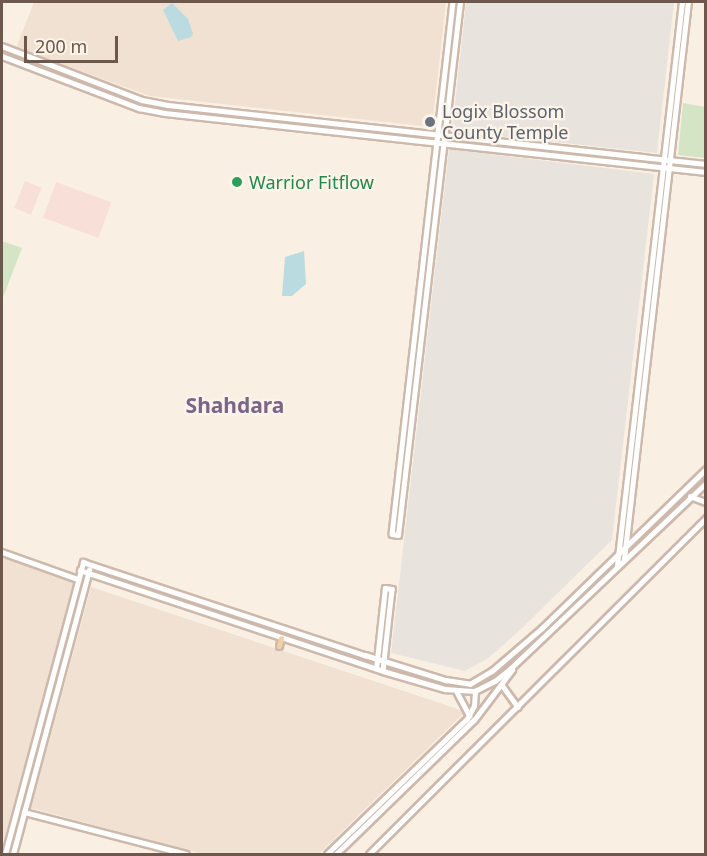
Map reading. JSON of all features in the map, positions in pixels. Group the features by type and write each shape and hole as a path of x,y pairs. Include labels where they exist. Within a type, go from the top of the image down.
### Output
{"main road":[{"path":"279,646 281,638"}],"street":[{"path":"453,2 440,134 392,534 398,535 446,135 459,2"},
{"path":"624,560 682,2"},
{"path":"667,159 688,2"},
{"path":"2,46 142,100 705,164"},
{"path":"2,56 140,108 705,172"},
{"path":"617,566 666,168"},
{"path":"5,855 83,562 446,680 475,682 542,628 705,469"},
{"path":"81,570 380,670 457,692 475,691 495,681 517,663 705,483"},
{"path":"690,496 705,502"},
{"path":"369,855 516,705 705,518"},
{"path":"2,552 78,579"},
{"path":"13,855 90,565"},
{"path":"377,678 384,661 393,589 386,588 377,658 380,670"},
{"path":"336,855 474,720 517,663"},
{"path":"502,685 516,705"},
{"path":"327,855 470,716 474,706 475,691"},
{"path":"457,692 470,716"},
{"path":"24,812 186,855"}],"shaded area":[{"path":"34,2 446,2 432,127 150,96 16,48"},
{"path":"466,2 674,2 657,153 452,131"},
{"path":"449,149 654,174 612,540 519,631 487,659 465,671 391,653"},
{"path":"25,181 42,188 31,215 14,208"},
{"path":"56,182 111,202 98,238 43,218"},
{"path":"2,549 76,574 2,848"},
{"path":"91,587 465,712 319,854 202,854 31,808"}],"green space":[{"path":"683,103 705,107 705,158 678,155"},
{"path":"2,241 22,248 2,300"}],"water":[{"path":"172,3 188,19 193,34 191,37 178,41 163,10"},
{"path":"304,251 306,284 292,296 282,296 285,257"}],"place":[{"name":"Logix Blossom County Temple","path":"430,122"},
{"name":"Warrior Fitflow","path":"237,182"}],"district":[{"name":"Shahdara","path":"235,405"}]}
